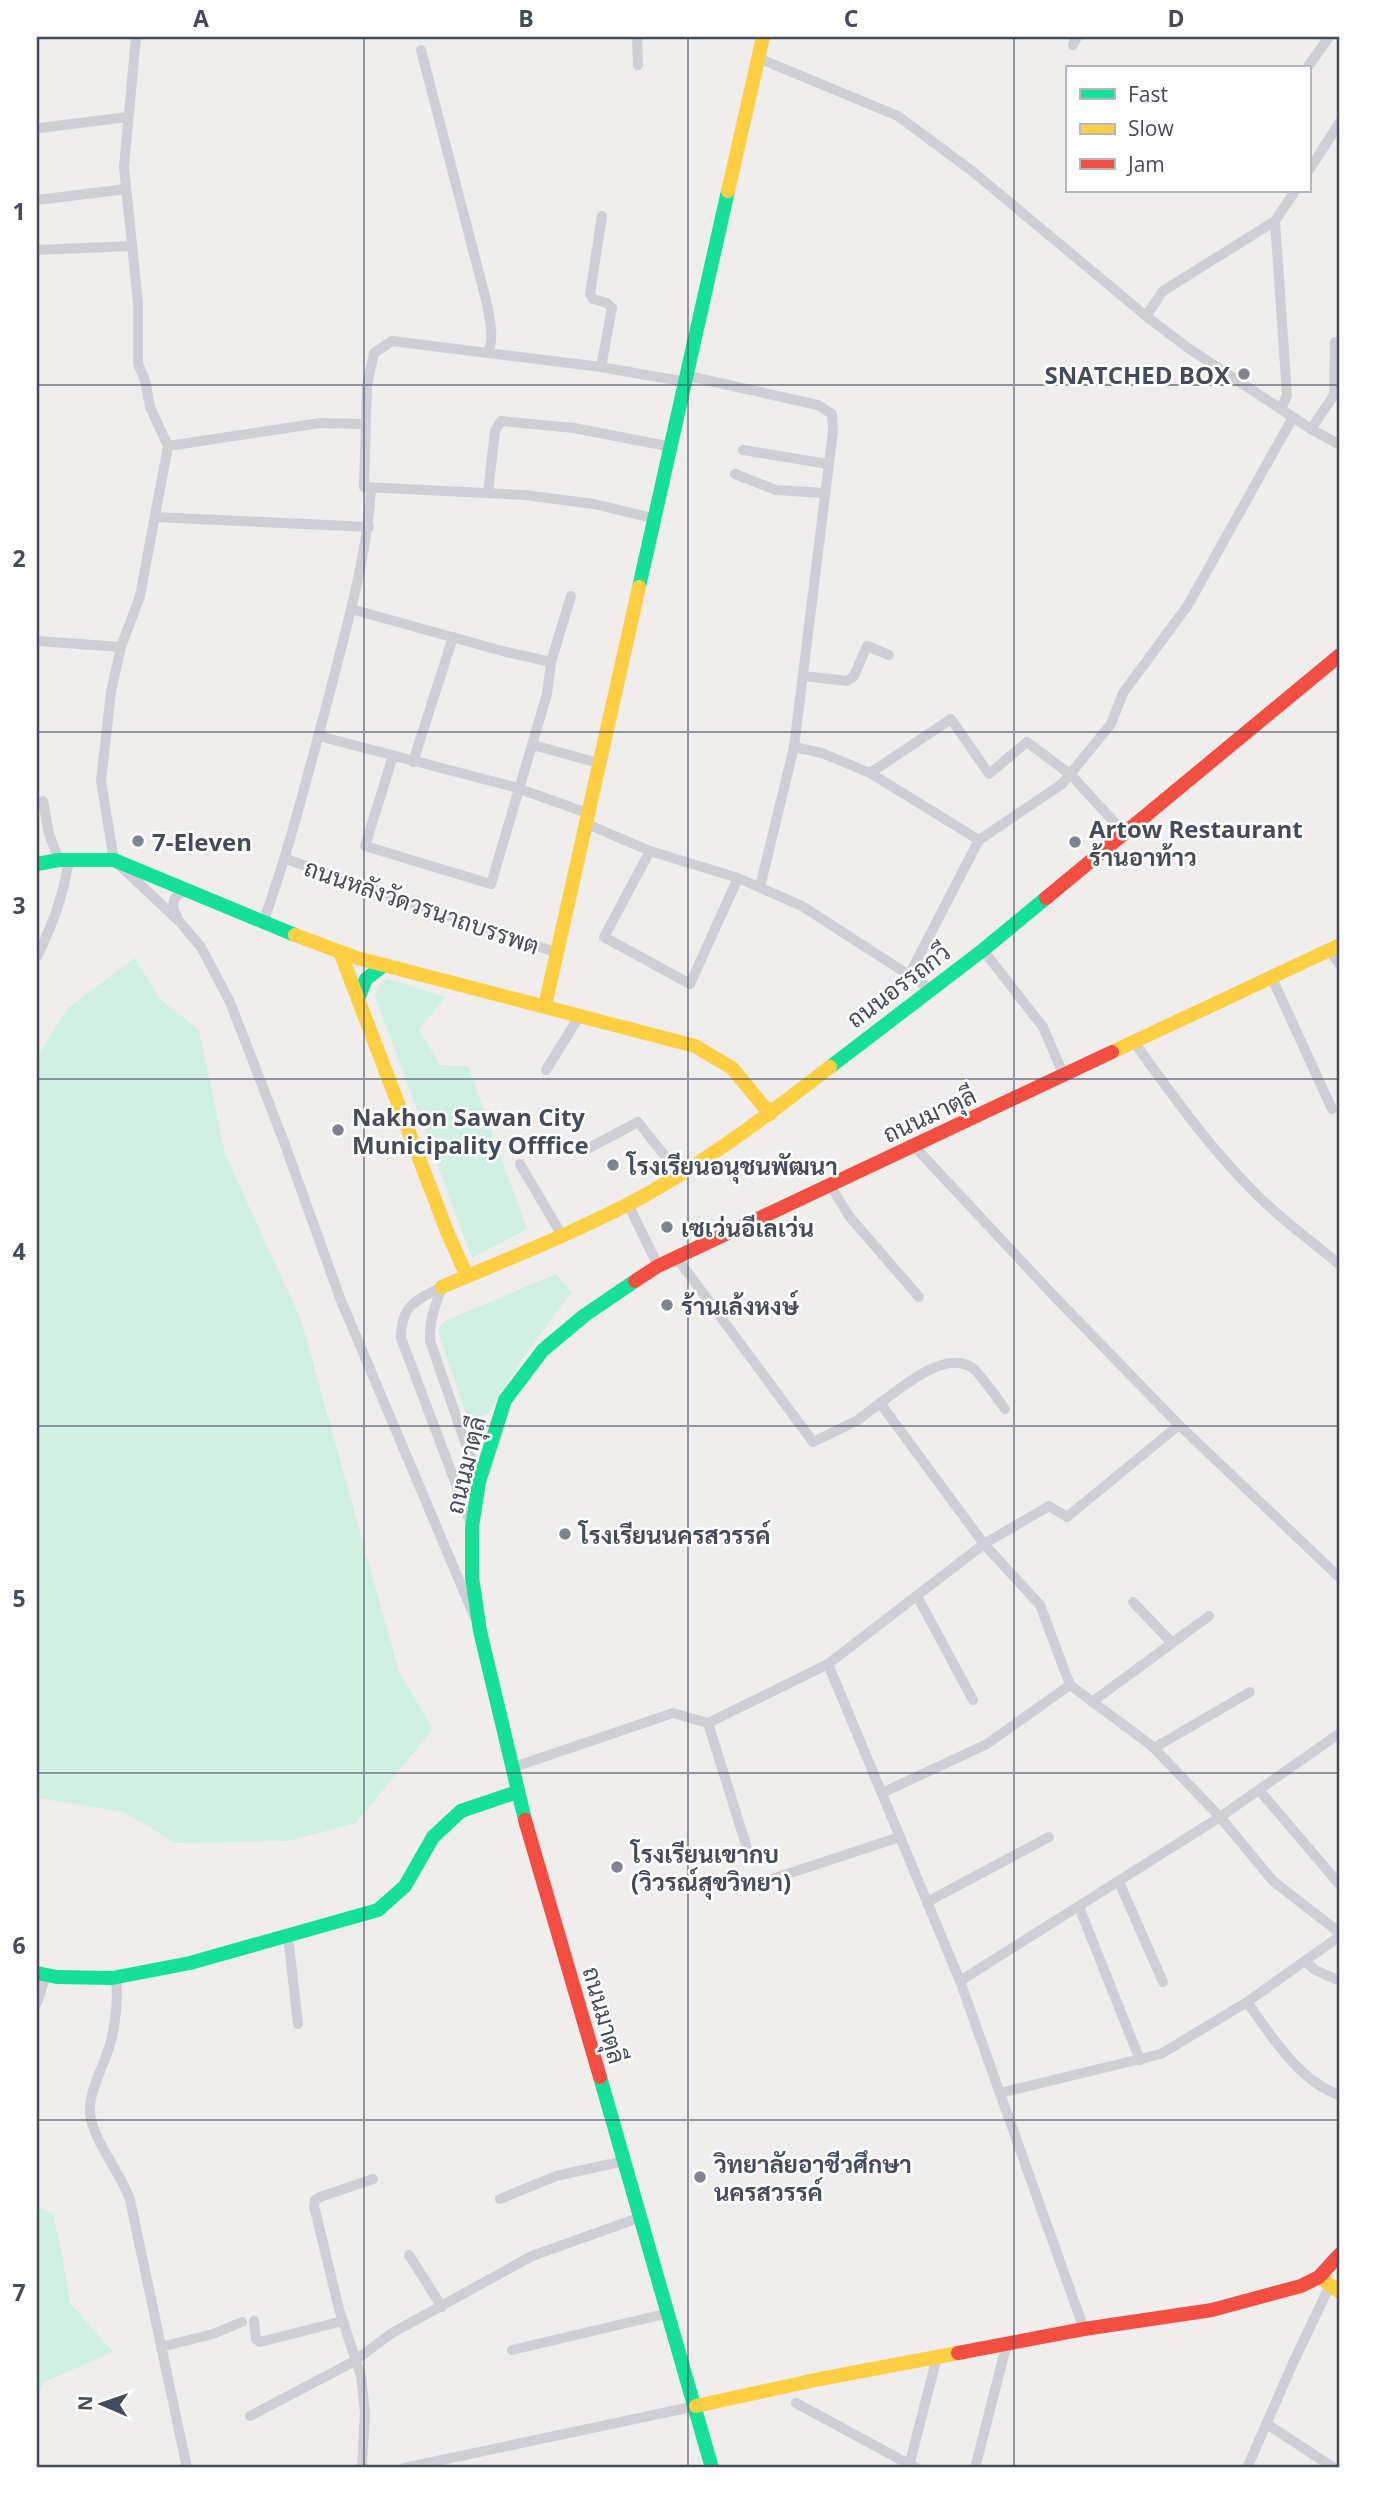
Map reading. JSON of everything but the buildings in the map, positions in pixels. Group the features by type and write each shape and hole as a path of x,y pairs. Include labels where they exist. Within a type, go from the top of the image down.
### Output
{"street":[{"path":"136,37 124,167 138,303 138,364 145,380 150,407 168,446 140,596 121,647 111,692 101,781 114,860 180,922 201,947 230,1002 285,1142 340,1298 480,1631"},
{"path":"637,37 638,65"},
{"path":"545,1006 763,37"},
{"path":"1308,66 1329,37"},
{"path":"421,50 486,300 491,347 488,352"},
{"path":"758,58 898,117 972,171 1188,348 1311,429 1340,445"},
{"path":"40,128 127,117"},
{"path":"1310,168 1340,122"},
{"path":"37,200 126,189"},
{"path":"1146,316 1163,291 1275,221 1294,192"},
{"path":"601,216 590,294 593,299 607,303 612,308 601,367"},
{"path":"1275,221 1287,395 1281,409"},
{"path":"38,250 132,246"},
{"path":"656,519 594,503 488,492 364,487 364,424 367,385 374,353 392,341 601,367 687,379 818,405 832,414 833,431 794,747 760,887"},
{"path":"1311,429 1337,395 1335,342"},
{"path":"909,975 979,840 1062,784 1111,724 1123,693 1188,605 1293,417"},
{"path":"488,492 495,432 501,421 574,428 672,447"},
{"path":"168,446 320,423 364,424"},
{"path":"743,450 828,464"},
{"path":"735,474 776,490 824,493"},
{"path":"264,923 286,859 351,609 369,527 372,488"},
{"path":"155,517 369,527"},
{"path":"393,756 365,846 491,884 533,745 547,694 551,662 571,596"},
{"path":"351,609 551,662"},
{"path":"414,762 453,636"},
{"path":"37,641 121,647"},
{"path":"803,676 847,681 854,676 867,646 888,656"},
{"name":"ถนนอรรถกวี","path":"442,1287 563,1237 628,1204 680,1175 770,1114 929,988 983,950 1340,655"},
{"path":"870,773 951,719 989,774 1027,742 1071,775 1125,834"},
{"path":"319,736 519,789 589,819 650,851 760,887 802,906 929,988"},
{"path":"533,745 591,761"},
{"path":"794,747 822,753 870,773 979,840"},
{"path":"37,957 52,926 64,860 49,834 43,801"},
{"path":"650,851 604,937 690,984 738,878"},
{"name":"ถนนหลังวัดวรนาถบรรพต","path":"286,859 558,953"},
{"path":"37,864 64,860 114,860 264,923 383,966 695,1046 732,1068 770,1114"},
{"path":"180,922 173,904 178,894 188,892"},
{"path":"1335,948 1340,965"},
{"name":"ถนนมาตุลี","path":"712,2468 517,1792 480,1631 471,1577 471,1527 479,1482 506,1399 542,1350 585,1315 658,1266 1335,948"},
{"path":"983,950 1043,1027 1065,1076"},
{"path":"340,952 448,1234 467,1276"},
{"path":"358,999 362,983 370,972 383,966"},
{"path":"1272,978 1332,1110"},
{"path":"546,1070 580,1015"},
{"path":"1134,1042 1182,1109 1232,1169 1260,1198 1340,1265"},
{"path":"587,1149 638,1122 680,1175"},
{"path":"914,1146 1179,1425 1340,1578"},
{"path":"520,1164 563,1237"},
{"path":"830,1185 849,1216 919,1297"},
{"path":"628,1204 658,1266"},
{"path":"677,1258 813,1442 858,1420 935,1366 956,1363 972,1367 1005,1409"},
{"path":"442,1287 429,1327 430,1341 479,1482"},
{"path":"442,1287 413,1301 407,1308 401,1338 471,1527"},
{"path":"880,1403 984,1544 1040,1605 1070,1685 1154,1748 1220,1817 1273,1881 1340,1935 1247,2002 1161,2054 1000,2092"},
{"path":"511,1768 673,1713 708,1723 828,1664 984,1544 1049,1506 1067,1517 1179,1425"},
{"path":"917,1596 973,1700"},
{"path":"1133,1602 1172,1643"},
{"path":"1092,1702 1209,1616"},
{"path":"828,1664 960,1981 1084,2329"},
{"path":"882,1793 987,1744 1070,1685"},
{"path":"1154,1748 1250,1692"},
{"path":"708,1723 747,1848"},
{"path":"960,1981 1220,1817 1340,1733"},
{"path":"1259,1790 1340,1885"},
{"path":"37,2003 41,1974 57,1977 116,1977 190,1963 377,1910 405,1886 433,1838 461,1811 517,1792"},
{"path":"772,1879 900,1837"},
{"path":"927,1902 1049,1837"},
{"path":"1119,1882 1163,1982"},
{"path":"1079,1908 1140,2060"},
{"path":"288,1936 298,2024"},
{"path":"1305,1961 1315,1970 1340,1981"},
{"path":"116,1977 117,2009 111,2042 91,2101 90,2113 94,2128 126,2187 130,2200 187,2468"},
{"path":"1247,2002 1287,2058 1329,2092 1340,2095"},
{"path":"500,2199 556,2176 624,2161"},
{"path":"362,2468 365,2400 314,2206 315,2200 373,2179"},
{"path":"250,2416 356,2360 392,2333 532,2256 641,2217"},
{"path":"1248,2468 1330,2285 1340,2254"},
{"path":"409,2255 442,2306"},
{"path":"404,2468 1007,2343 1212,2309 1301,2286 1330,2285"},
{"path":"512,2350 669,2313"},
{"path":"254,2321 260,2342 343,2321"},
{"path":"161,2347 213,2334 242,2322"},
{"path":"975,2468 1007,2343"},
{"path":"796,2403 912,2467 937,2357"},
{"path":"1267,2424 1334,2468"}],"green space":[{"path":"135,958 160,999 199,1030 225,1154 301,1320 399,1672 433,1729 356,1823 288,1841 175,1843 124,1812 37,1798 37,1057 68,1008"},
{"path":"388,979 445,997 419,1030 440,1065 468,1066 527,1229 472,1258 375,996 378,986"},
{"path":"556,1274 572,1293 527,1352 488,1414 473,1419 467,1417 439,1328 445,1321"},
{"path":"37,2206 53,2214 70,2303 113,2352 44,2382 37,2396"}],"traffic: fast":[{"path":"639,587 728,191"},
{"path":"37,864 59,860 114,860 295,935"},
{"path":"830,1067 983,950 1046,898"},
{"path":"358,999 366,979 383,966"},
{"path":"525,1820 480,1631 472,1577 472,1527 479,1482 505,1400 543,1350 585,1315 635,1281"},
{"path":"37,1973 57,1977 112,1978 190,1963 378,1910 405,1886 433,1837 461,1811 517,1792"},
{"path":"600,2077 712,2468"}],"traffic: slow":[{"path":"728,191 763,37"},
{"path":"545,1006 639,587"},
{"path":"295,935 357,958 695,1046 732,1068 770,1114"},
{"path":"1112,1052 1340,945"},
{"path":"340,952 448,1234 467,1276"},
{"path":"442,1287 574,1230 651,1192 720,1148 830,1067"},
{"path":"1319,2277 1340,2292"},
{"path":"696,2406 958,2353"}],"traffic: jam":[{"path":"1046,898 1340,655"},
{"path":"635,1281 658,1266 1112,1052"},
{"path":"525,1820 600,2077"},
{"path":"958,2353 1084,2329 1212,2310 1301,2286 1319,2277 1340,2254"}],"place":[{"name":"SNATCHED BOX","path":"1244,374"},
{"name":"7-Eleven","path":"138,841"},
{"name":"Artow Restaurant ร้านอาท้าว","path":"1075,842"},
{"name":"Nakhon Sawan City Municipality Offfice","path":"338,1130"},
{"name":"โรงเรียนอนุชนพัฒนา","path":"613,1165"},
{"name":"เซเว่นอีเลเว่น","path":"667,1227"},
{"name":"ร้านเล้งหงษ์","path":"667,1305"},
{"name":"โรงเรียนนครสวรรค์","path":"565,1534"},
{"name":"โรงเรียนเขากบ (วิวรณ์สุขวิทยา)","path":"617,1867"},
{"name":"วิทยาลัยอาชีวศึกษา นครสวรรค์","path":"700,2177"}]}
